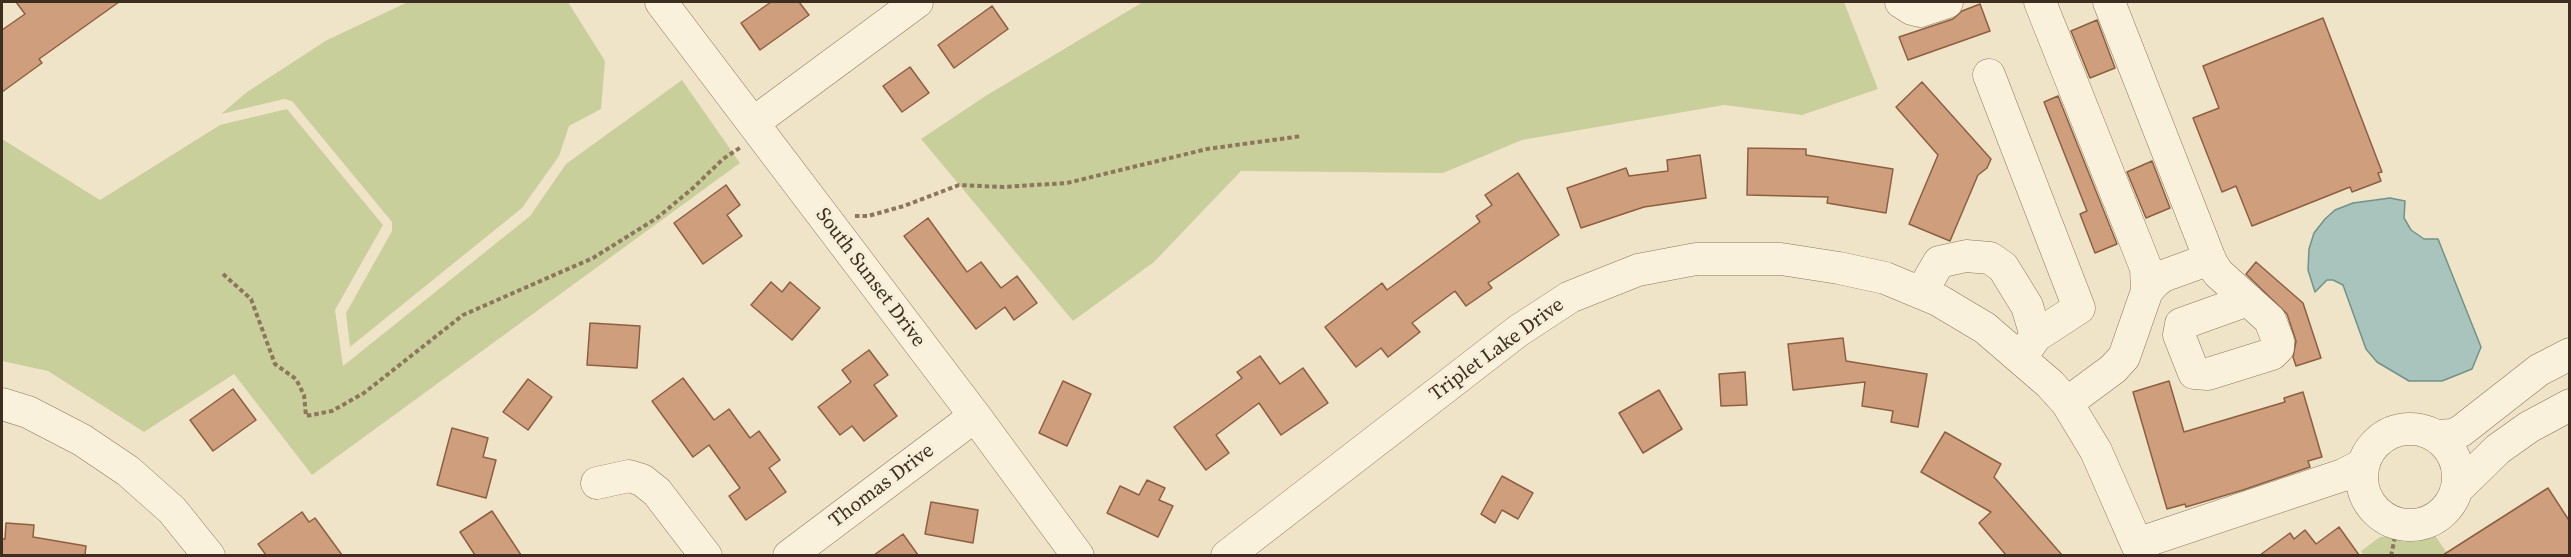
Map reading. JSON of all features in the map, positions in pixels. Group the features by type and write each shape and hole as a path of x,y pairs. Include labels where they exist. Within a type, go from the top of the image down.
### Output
{"street":[{"name":"South Sunset Drive","path":"661,2 748,134 975,416 1078,555"},
{"path":"748,134 917,2"},
{"path":"1902,2 1920,11 1947,2"},
{"path":"2040,2 2146,268 2147,291 2124,357 2113,369 2067,403"},
{"path":"2109,2 2210,259 2218,273 2248,300"},
{"path":"1989,75 2079,308 2028,347"},
{"path":"1921,293 1939,262 1966,256 1990,258 2003,267 2027,306 2028,347"},
{"name":"Triplet Lake Drive","path":"1244,550 1518,331 1570,297 1638,270 1696,260 1781,259 1885,278 1938,300 1985,328 2028,347 2050,384 2067,403 2096,451 2146,552 2349,491 2365,478"},
{"path":"2147,291 2160,278 2210,259"},
{"path":"2436,436 2451,450 2457,463 2456,490 2449,505 2438,516 2423,523 2406,524 2391,520 2377,512 2367,499 2365,478 2374,445 2393,432 2415,429 2436,436 2452,435 2461,431 2539,370 2570,354"},
{"path":"2,404 28,412 73,435 128,471 172,510 209,555"},
{"path":"2456,490 2498,449 2567,412"},
{"name":"Thomas Drive","path":"789,555 975,416"},
{"path":"597,483 629,476 642,480 657,492 706,555"}],"path":[{"path":"224,274 251,299 275,364 296,379 304,394 306,416 332,411 363,393 463,315 593,258 657,218 693,189 748,134"},
{"path":"847,216 868,216 904,206 959,185 1004,187 1067,183 1207,149 1302,136"},
{"path":"2391,555 2397,527"}],"green space":[{"path":"408,2 568,2 605,61 601,109 569,126 559,156 522,208 350,347 346,313 392,231 392,222 292,101 284,99 221,114 247,92 327,40"},
{"path":"1143,2 1844,2 1878,89 1802,115 1724,105 1522,140 1443,173 1241,171 1154,262 1073,321 921,139 987,95"},
{"path":"682,80 740,163 312,475 234,374 144,432 48,371 2,361 2,139 100,200 220,125 287,109 383,225 335,310 343,366 530,216 566,164"},
{"path":"2432,531 2447,553 2442,556 2363,556 2361,551 2380,537"}],"water":[{"path":"2390,198 2405,201 2404,218 2411,230 2424,239 2438,239 2481,347 2472,369 2442,381 2409,381 2377,362 2366,349 2343,285 2327,280 2315,292 2308,270 2309,249 2314,233 2335,210 2353,203"}],"building":[{"path":"16,2 119,2 39,59 42,63 2,92 2,30 25,14"},
{"path":"771,2 799,2 809,15 760,50 741,23"},
{"path":"1980,4 1990,31 1908,60 1899,37 1953,19 1962,11"},
{"path":"992,6 1008,29 954,68 938,45"},
{"path":"2323,18 2382,172 2378,173 2381,181 2352,192 2350,187 2252,226 2236,186 2222,192 2193,118 2219,108 2203,66"},
{"path":"2097,20 2115,68 2090,78 2071,31"},
{"path":"910,67 929,93 902,112 883,86"},
{"path":"1922,82 1991,159 1987,168 1978,175 1950,241 1909,224 1938,155 1896,107"},
{"path":"2058,96 2117,244 2095,253 2080,214 2087,211 2044,102"},
{"path":"1748,148 1806,149 1806,155 1893,169 1886,213 1827,203 1828,197 1747,195"},
{"path":"1700,155 1706,198 1644,207 1581,228 1567,188 1626,168 1629,176 1668,171 1667,160"},
{"path":"2152,161 2170,208 2146,218 2127,172"},
{"path":"1518,173 1559,235 1488,283 1492,288 1466,306 1455,291 1412,323 1420,332 1388,357 1381,348 1356,367 1325,327 1382,283 1387,290 1480,222 1476,216 1492,205 1485,195"},
{"path":"726,185 740,205 727,215 742,236 703,264 674,223"},
{"path":"928,218 967,272 981,262 1001,288 1017,276 1037,303 1014,320 1005,307 976,329 904,236"},
{"path":"2256,262 2303,303 2321,358 2296,366 2293,357 2296,341 2287,314 2246,274"},
{"path":"771,282 782,292 790,282 820,308 792,340 751,305"},
{"path":"590,323 640,326 637,368 587,365"},
{"path":"1843,338 1846,361 1927,374 1918,427 1891,422 1893,411 1862,406 1865,382 1793,390 1788,344"},
{"path":"869,350 888,375 874,385 897,416 864,441 852,426 840,435 818,407 851,382 842,370"},
{"path":"1260,356 1280,384 1303,368 1328,403 1281,435 1259,403 1216,435 1229,453 1206,470 1174,427 1242,378 1237,372"},
{"path":"1745,372 1747,405 1721,406 1719,374"},
{"path":"683,378 714,420 729,409 750,438 759,431 780,460 769,468 786,492 746,520 729,496 740,488 709,445 693,457 652,401"},
{"path":"528,379 552,397 528,430 503,412"},
{"path":"1063,381 1091,394 1067,446 1039,433"},
{"path":"2169,381 2184,432 2285,402 2284,398 2303,392 2322,457 2308,461 2310,467 2243,490 2186,507 2185,504 2167,509 2133,392"},
{"path":"233,389 256,420 213,451 190,420"},
{"path":"1659,390 1682,429 1643,453 1619,413"},
{"path":"452,428 488,438 483,457 496,460 486,498 437,485"},
{"path":"1945,432 2001,464 1994,477 2062,555 2006,555 1979,523 1991,512 1921,472"},
{"path":"1502,476 1533,493 1518,519 1502,510 1495,523 1481,514"},
{"path":"1147,480 1165,488 1159,500 1173,506 1158,537 1107,513 1120,486 1139,495"},
{"path":"2548,488 2570,522 2570,555 2443,555"},
{"path":"931,502 978,510 973,543 925,534"},
{"path":"492,511 521,555 475,555 460,532"},
{"path":"302,512 309,522 315,518 342,555 266,555 258,544"},
{"path":"6,523 34,525 33,537 86,546 85,555 2,555 2,539 5,539"},
{"path":"2339,527 2359,555 2260,555 2290,533 2294,539 2305,530 2316,544"},
{"path":"903,534 918,555 874,555"}]}
